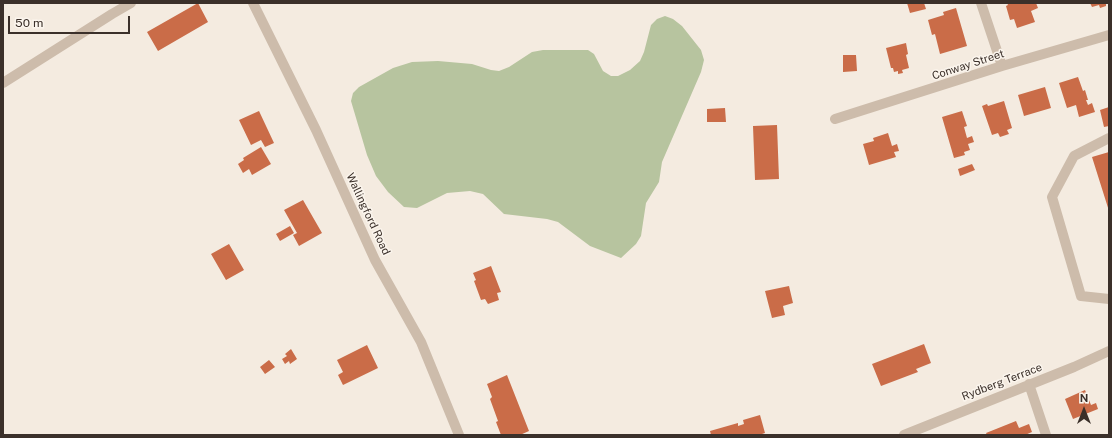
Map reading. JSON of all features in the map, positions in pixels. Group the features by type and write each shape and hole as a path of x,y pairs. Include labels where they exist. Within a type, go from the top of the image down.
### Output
{"street":[{"path":"3,83 131,3"},
{"name":"Wallingford Road","path":"253,3 316,130 375,260 421,342 459,435"},
{"path":"981,3 1002,66"},
{"name":"Conway Street","path":"835,119 1002,66 1109,35"},
{"path":"1109,138 1074,156 1052,197 1081,296 1109,299"},
{"name":"Rydberg Terrace","path":"904,435 1074,367 1109,351"},
{"path":"1029,384 1046,435"}],"green space":[{"path":"665,16 673,19 682,26 701,50 704,60 701,72 662,162 659,182 646,203 641,236 636,244 621,258 590,246 558,222 547,219 504,214 483,194 470,191 447,193 417,208 404,207 388,192 376,176 367,155 351,101 353,93 359,87 393,68 412,62 438,61 472,64 499,71 509,67 532,52 543,50 588,50 594,54 603,71 611,76 618,76 630,70 640,61 651,25 657,19"}],"building":[{"path":"198,3 208,22 158,51 147,32"},
{"path":"907,3 924,3 926,9 910,13"},
{"path":"1007,3 1036,3 1038,8 1031,11 1035,22 1017,28 1014,19 1010,20 1006,6 1008,5"},
{"path":"1090,3 1106,3 1106,6 1100,8 1099,5 1092,7"},
{"path":"956,8 967,46 940,54 935,34 932,35 928,20 944,15 943,12"},
{"path":"906,43 908,54 906,55 909,68 902,70 903,73 898,74 898,71 894,72 893,68 891,68 886,48"},
{"path":"843,55 856,55 857,71 843,72"},
{"path":"1078,77 1083,91 1085,90 1088,105 1092,103 1095,112 1079,117 1076,105 1067,108 1059,83"},
{"path":"1045,87 1051,108 1024,116 1018,95"},
{"path":"1004,101 1012,128 1007,130 1009,134 1000,137 998,133 992,135 982,106 987,104 988,106"},
{"path":"1109,107 1109,126 1104,127 1100,110"},
{"path":"725,108 726,122 707,122 707,109"},
{"path":"259,111 274,143 265,147 261,140 251,145 239,120"},
{"path":"962,111 967,126 964,127 967,138 972,136 974,142 968,144 970,150 964,152 965,155 954,158 942,117"},
{"path":"777,125 779,179 755,180 753,126"},
{"path":"888,133 892,146 897,144 899,151 894,152 896,157 869,165 863,144 874,141 873,138"},
{"path":"261,147 271,164 252,175 249,169 243,173 238,164 244,160 243,158"},
{"path":"1109,152 1109,211 1092,157"},
{"path":"972,164 975,170 960,176 958,169"},
{"path":"303,200 322,233 299,246 293,235 297,233 284,210"},
{"path":"290,226 294,233 280,241 276,234"},
{"path":"229,244 244,270 226,280 211,254"},
{"path":"491,266 501,292 497,293 499,300 488,304 485,299 481,300 474,281 476,280 473,273"},
{"path":"789,286 793,303 783,306 785,315 772,318 765,291"},
{"path":"924,344 931,363 916,369 918,372 881,386 872,364"},
{"path":"367,345 378,368 343,385 338,375 343,372 337,360"},
{"path":"291,349 297,359 290,364 289,361 285,364 282,359 287,356 285,354"},
{"path":"269,360 275,367 265,374 260,367"},
{"path":"507,375 529,431 520,435 501,435 496,422 498,421 490,399 492,397 487,384"},
{"path":"1085,390 1091,405 1096,403 1098,409 1073,419 1065,399"},
{"path":"760,415 765,433 759,435 711,435 710,431 738,423 738,426 744,424 743,420"},
{"path":"1016,421 1019,428 1029,424 1032,432 1025,435 987,435 986,433"}]}
